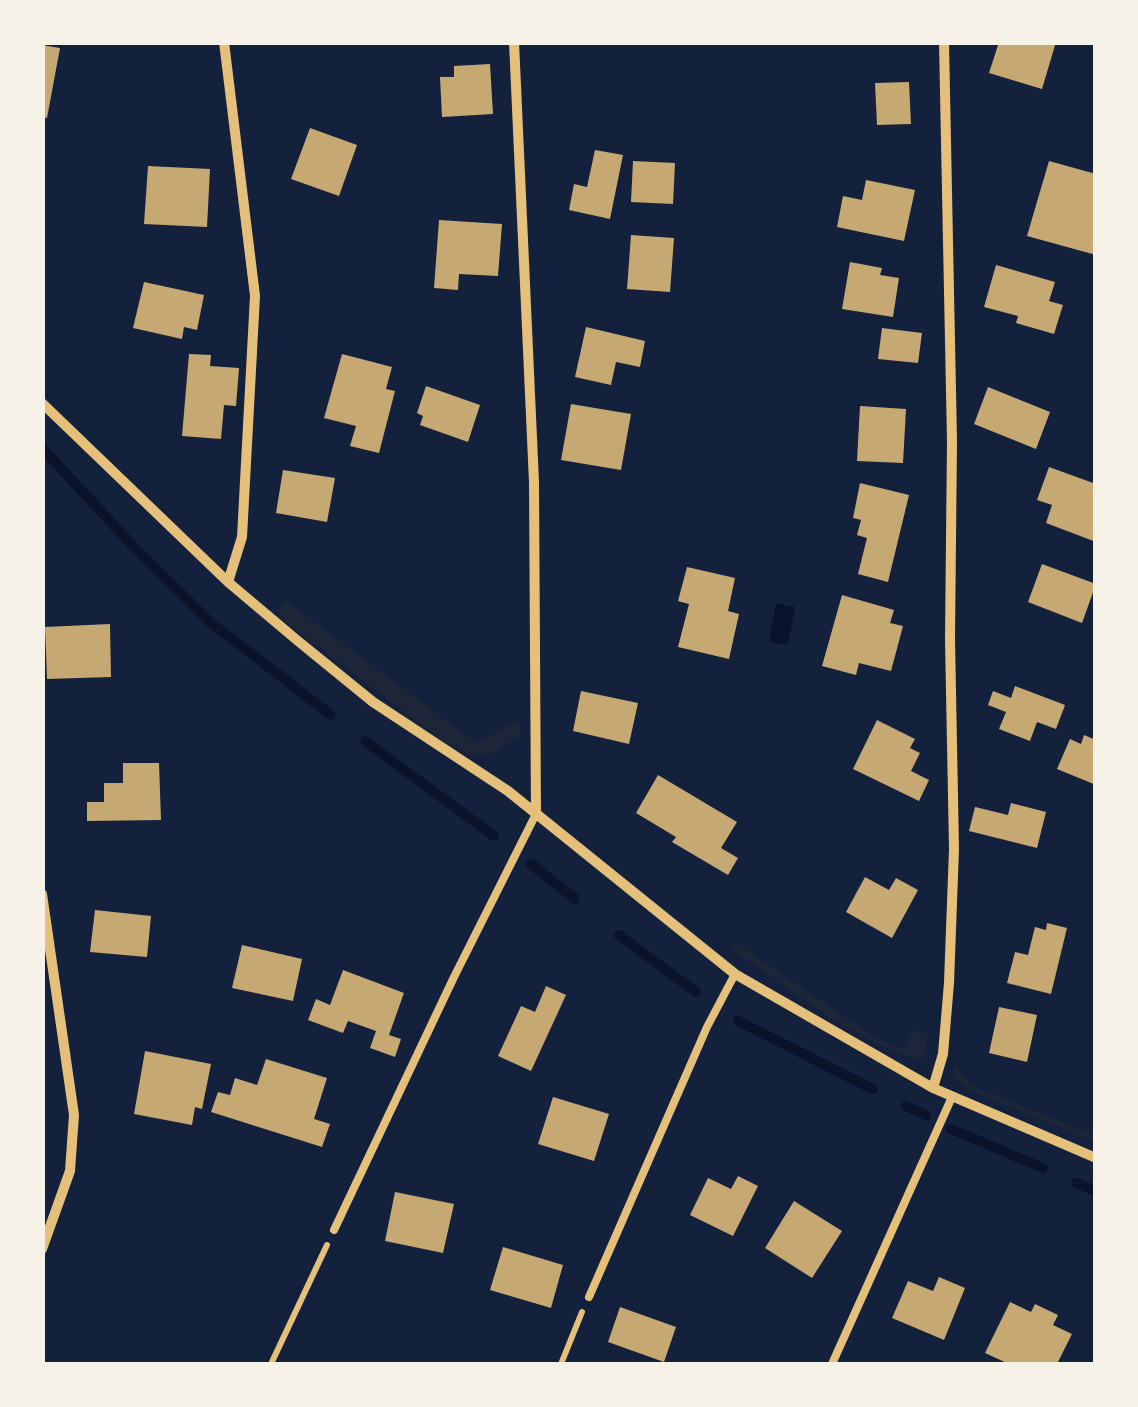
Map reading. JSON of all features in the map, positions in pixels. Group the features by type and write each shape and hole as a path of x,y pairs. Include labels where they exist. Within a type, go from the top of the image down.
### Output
{"street":[{"path":"224,42 255,296 242,537 228,582"},
{"path":"514,42 534,482 536,814"},
{"path":"934,1088 943,1054 950,983 954,848 952,441 944,42"},
{"path":"43,406 228,582 374,702 508,791 735,974 934,1088 1096,1158"},
{"path":"42,894 74,1115 70,1170 42,1249"}],"lane":[{"path":"334,1230 454,976 536,814"},
{"path":"588,1297 735,974"},
{"path":"832,1364 952,1097"}],"path":[{"path":"270,1364 334,1230"},
{"path":"560,1364 588,1297"}],"shaded area":[{"path":"285,600 477,743 515,721 521,728 518,737 488,756 471,756 439,738 280,618 278,609"},
{"path":"776,603 795,607 788,645 769,642"},
{"path":"734,941 877,1039 904,1049 912,1029 928,1035 924,1057 920,1060 882,1046 835,1021 731,949"},
{"path":"954,1065 971,1085 1095,1136 1095,1142 971,1091 954,1077"}],"building":[{"path":"999,42 1056,42 1042,89 989,73"},
{"path":"42,45 60,48 47,118 42,117"},
{"path":"490,64 493,114 442,117 440,77 454,77 454,66"},
{"path":"909,82 911,124 877,125 875,83"},
{"path":"310,128 357,145 339,196 291,179"},
{"path":"595,150 623,155 610,219 569,210 574,184 587,187"},
{"path":"633,161 675,163 673,204 631,202"},
{"path":"1049,161 1096,174 1096,255 1027,236"},
{"path":"148,166 210,169 207,227 144,224"},
{"path":"866,180 915,190 904,241 837,227 843,196 862,200"},
{"path":"439,220 502,224 498,276 459,274 458,290 434,288"},
{"path":"631,235 674,238 670,292 627,289"},
{"path":"850,262 882,268 880,275 899,278 893,317 842,309"},
{"path":"996,265 1055,282 1049,301 1063,305 1054,334 1016,323 1018,316 984,307"},
{"path":"144,282 204,295 197,330 184,327 182,339 133,328"},
{"path":"586,327 645,341 640,367 616,362 611,385 575,377"},
{"path":"882,328 922,333 918,363 878,359"},
{"path":"189,354 211,355 210,366 239,368 236,406 224,405 221,439 182,436"},
{"path":"342,354 392,367 386,389 395,391 379,453 350,446 356,426 324,418"},
{"path":"426,386 480,405 468,442 420,425 423,416 417,413"},
{"path":"988,387 1050,412 1036,449 974,424"},
{"path":"571,404 631,414 621,470 561,460"},
{"path":"860,406 906,409 903,463 857,461"},
{"path":"1049,467 1096,484 1096,542 1046,523 1052,505 1037,500"},
{"path":"283,470 335,478 327,522 276,513"},
{"path":"860,483 909,495 888,582 858,574 867,538 857,535 861,520 853,518"},
{"path":"1042,564 1096,584 1082,623 1028,602"},
{"path":"687,567 735,578 728,611 739,614 729,659 678,647 689,604 678,601"},
{"path":"842,595 894,610 890,623 903,626 891,671 859,663 856,675 822,666"},
{"path":"110,624 111,677 47,679 45,627"},
{"path":"1015,686 1065,705 1056,729 1037,722 1030,741 999,729 1006,712 988,705 993,691 1011,698"},
{"path":"581,691 638,703 629,744 573,731"},
{"path":"877,720 915,739 910,748 920,753 911,771 929,780 919,801 853,769"},
{"path":"1084,735 1096,740 1096,785 1057,769 1070,739 1081,744"},
{"path":"123,763 159,763 161,820 87,821 87,802 104,802 104,783 123,783"},
{"path":"658,775 737,822 721,848 738,858 728,875 672,842 676,837 636,813"},
{"path":"1011,803 1046,812 1037,848 969,831 975,807 1008,815"},
{"path":"865,877 889,890 896,878 918,890 892,938 846,912"},
{"path":"95,910 151,916 147,957 90,952"},
{"path":"1047,923 1067,928 1051,994 1007,983 1015,952 1028,955 1035,927 1046,930"},
{"path":"242,945 302,959 293,1001 232,988"},
{"path":"343,970 404,993 389,1035 401,1039 395,1057 370,1048 376,1031 348,1021 343,1033 308,1020 316,999 330,1005"},
{"path":"546,986 566,995 531,1071 498,1056 521,1006 535,1012"},
{"path":"999,1007 1037,1015 1027,1062 989,1053"},
{"path":"145,1051 211,1064 202,1109 195,1107 192,1125 134,1114"},
{"path":"266,1059 327,1078 314,1119 330,1124 322,1147 211,1112 218,1092 230,1095 235,1078 257,1085"},
{"path":"553,1097 609,1114 594,1161 538,1144"},
{"path":"738,1176 758,1186 733,1236 690,1215 708,1178 731,1189"},
{"path":"395,1192 454,1204 443,1253 385,1241"},
{"path":"794,1201 842,1231 812,1278 765,1248"},
{"path":"503,1247 563,1265 551,1308 490,1290"},
{"path":"939,1277 965,1288 944,1340 892,1318 908,1281 933,1291"},
{"path":"1010,1302 1031,1312 1035,1304 1058,1315 1053,1325 1072,1334 1057,1364 1009,1364 985,1353"},
{"path":"620,1307 676,1327 664,1362 608,1342"}],"waterway":[{"path":"44,450 210,622 331,715"},
{"path":"365,741 494,836"},
{"path":"531,864 575,899"},
{"path":"619,935 696,992"},
{"path":"738,1021 873,1089"},
{"path":"906,1106 926,1115"},
{"path":"951,1129 1043,1168"},
{"path":"1076,1183 1096,1191"}]}
